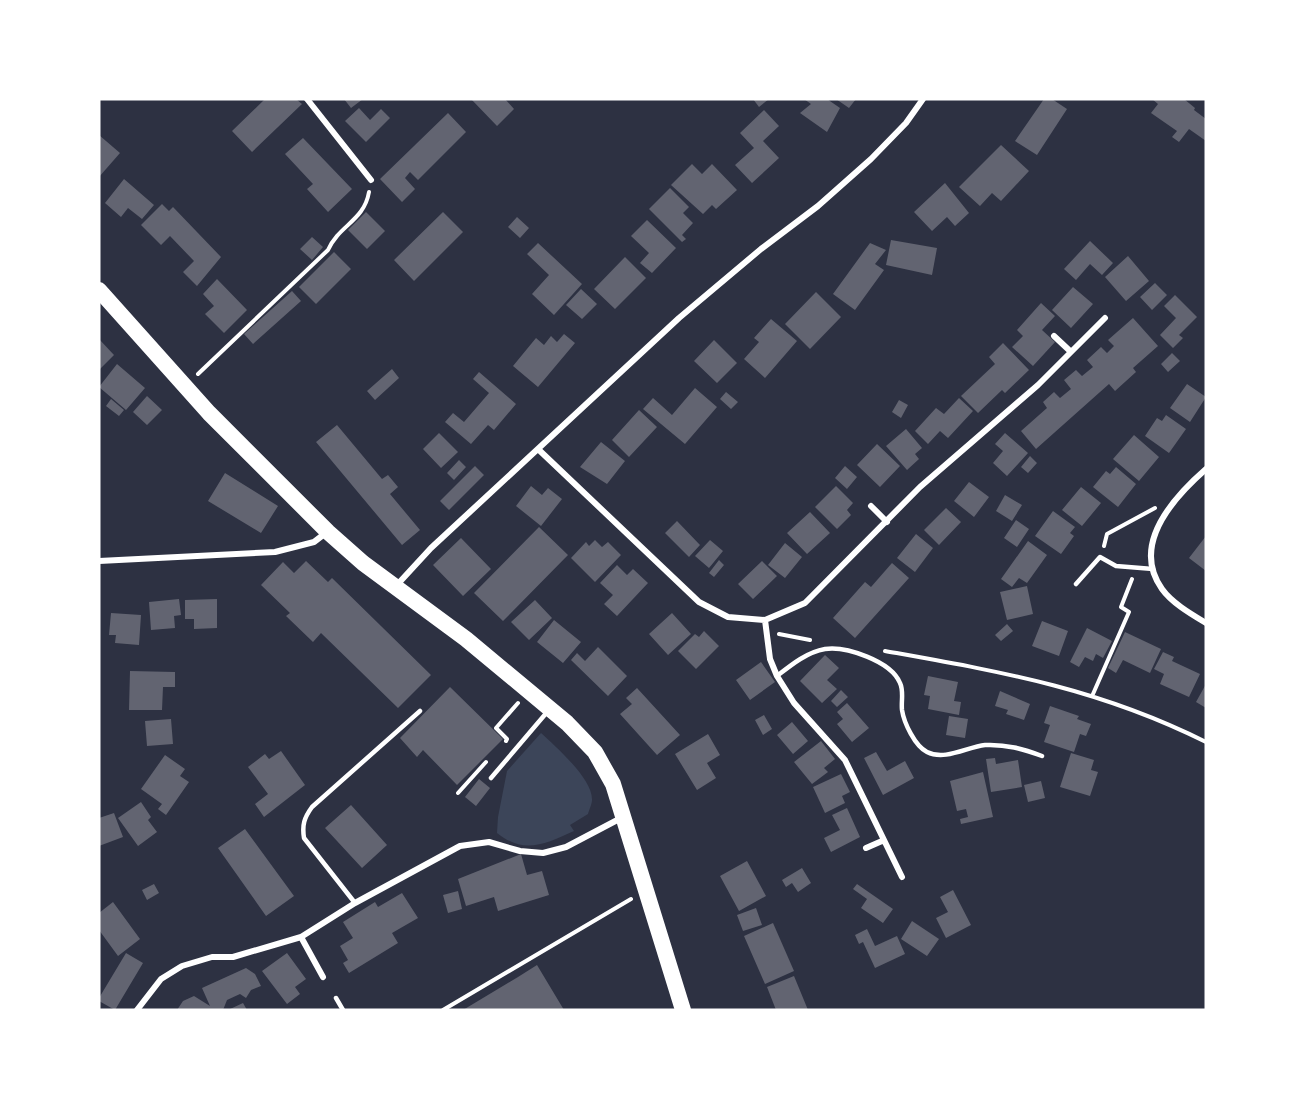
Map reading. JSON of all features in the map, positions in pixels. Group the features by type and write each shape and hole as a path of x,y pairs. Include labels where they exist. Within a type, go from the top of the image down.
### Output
{"highway":[{"path":"99,290 185,387 328,532 363,563 550,709 595,752 613,784 683,1010"}],"street":[{"path":"307,99 371,180"},
{"path":"395,586 431,548 679,318 761,249 818,206 871,159 906,123 923,99"},
{"path":"539,450 699,602 729,617 765,620 805,603 963,447 1007,414 1105,318"},
{"path":"1054,336 1070,351"},
{"path":"1206,469 1168,508 1160,520 1153,544 1154,569 1160,587 1169,597 1206,623"},
{"path":"871,506 887,522"},
{"path":"99,561 275,552 314,542 328,532"},
{"path":"765,620 770,659 777,676 794,703 845,760 882,841 902,877"},
{"path":"137,1010 161,979 182,966 212,957 233,957 301,937 355,903 460,846 489,842 520,851 543,854 566,847 624,817"},
{"path":"866,848 882,841"},
{"path":"301,937 323,976"}],"lane":[{"path":"1076,584 1100,557 1116,566 1135,570 1154,569"},
{"path":"777,676 804,657 825,649 836,649 868,657 889,668 900,682 905,718 915,741 924,751 941,754 982,745 1000,745 1013,746 1042,756"},
{"path":"491,778 550,709"},
{"path":"355,903 304,838 302,828 305,816 420,711"},
{"path":"336,998 342,1010"}],"path":[{"path":"185,387 328,250 334,236 358,217 367,201 371,180"},
{"path":"1100,557 1107,534 1154,507 1168,508"},
{"path":"1093,694 1129,612 1121,607 1135,570"},
{"path":"767,632 829,644 836,649"},
{"path":"868,657 871,648 1023,675 1093,694 1162,720 1206,742"},
{"path":"500,747 507,739 496,728 528,691"},
{"path":"458,793 493,754"},
{"path":"443,1010 647,889"}],"shaded area":[{"path":"541,733 580,773 591,792 592,802 588,814 570,825 574,831 544,843 516,844 497,833 507,771"}],"building":[{"path":"265,99 296,99 302,104 252,152 232,131"},
{"path":"344,99 363,99 351,108"},
{"path":"471,99 505,99 514,109 497,126"},
{"path":"753,99 769,99 759,107"},
{"path":"804,99 827,99 840,108 827,132 800,113 811,104"},
{"path":"836,99 856,99 849,108"},
{"path":"1044,99 1052,99 1067,109 1037,155 1015,141"},
{"path":"1152,99 1184,99 1206,119 1206,141 1189,129 1179,142 1172,137 1177,131 1151,113 1158,104"},
{"path":"359,108 370,120 381,109 390,118 366,142 345,121"},
{"path":"764,110 779,126 763,141 779,158 752,183 735,165 754,148 740,133"},
{"path":"448,113 466,132 418,180 410,172 405,178 415,189 402,202 380,179"},
{"path":"99,135 120,153 99,177"},
{"path":"303,138 352,189 328,212 307,189 313,184 285,154"},
{"path":"1001,145 1029,171 1001,201 992,193 980,206 959,187"},
{"path":"692,164 702,174 712,164 737,190 716,209 712,205 703,214 671,185"},
{"path":"124,179 154,205 142,219 128,208 121,217 105,203"},
{"path":"945,183 969,213 955,226 947,217 932,231 914,212"},
{"path":"670,188 689,207 683,213 693,223 682,235 686,239 682,242 649,209"},
{"path":"162,204 169,211 173,207 221,257 197,286 183,272 194,261 170,236 161,245 141,225"},
{"path":"366,212 385,231 367,249 348,230"},
{"path":"443,212 463,232 414,281 394,260"},
{"path":"517,217 529,228 520,238 508,227"},
{"path":"647,220 676,248 652,273 640,263 649,253 631,236"},
{"path":"312,237 323,247 312,260 300,249"},
{"path":"891,240 937,248 932,275 886,265"},
{"path":"1090,241 1113,263 1102,275 1090,264 1076,280 1064,269"},
{"path":"538,243 582,284 554,315 532,294 549,275 527,254"},
{"path":"870,243 886,250 875,264 884,270 855,310 833,294"},
{"path":"334,252 351,269 316,304 299,287"},
{"path":"1128,256 1149,281 1126,301 1105,277"},
{"path":"625,257 646,278 615,309 594,289"},
{"path":"217,279 247,310 224,333 205,314 214,306 203,294"},
{"path":"1155,283 1167,295 1152,310 1140,297"},
{"path":"1073,287 1093,304 1071,328 1052,310"},
{"path":"581,289 597,304 582,319 566,305"},
{"path":"292,291 301,301 253,344 244,334"},
{"path":"816,292 841,317 810,349 785,324"},
{"path":"1175,295 1197,317 1179,335 1183,338 1173,348 1160,335 1176,318 1164,306"},
{"path":"1041,303 1055,316 1042,330 1055,342 1033,366 1012,347 1023,336 1017,330"},
{"path":"1133,318 1158,346 1133,368 1136,372 1115,391 1109,384 1036,449 1021,431 1047,408 1043,402 1054,392 1060,398 1071,389 1064,380 1076,370 1082,376 1093,367 1087,360 1101,347 1107,353 1114,346 1108,340"},
{"path":"771,319 797,341 765,378 744,359 759,342 754,338"},
{"path":"564,334 575,343 538,387 513,366 536,338 544,345 551,336 557,342"},
{"path":"99,339 114,355 99,370"},
{"path":"714,340 737,363 717,383 694,361"},
{"path":"1003,343 1029,370 1005,393 1002,390 978,413 961,396 995,364 989,357"},
{"path":"1172,353 1180,361 1168,372 1161,364"},
{"path":"117,364 145,388 126,410 99,387"},
{"path":"392,369 399,378 375,400 367,391"},
{"path":"479,372 516,404 494,430 488,425 471,444 445,422 453,413 464,422 489,393 473,379"},
{"path":"1187,384 1206,397 1190,422 1170,408"},
{"path":"695,388 717,407 685,444 643,409 653,398 672,415"},
{"path":"726,392 738,402 731,409 720,399"},
{"path":"147,396 162,410 147,425 133,412"},
{"path":"959,398 973,411 948,438 940,431 928,444 915,431 936,408 944,414"},
{"path":"111,399 124,410 119,416 106,406"},
{"path":"899,400 908,405 901,418 892,412"},
{"path":"639,410 657,427 629,457 612,440"},
{"path":"1166,415 1186,429 1169,453 1145,436 1157,418 1162,421"},
{"path":"337,425 382,479 388,475 398,487 390,494 420,530 402,545 316,442"},
{"path":"906,429 922,448 915,454 919,459 907,470 886,446"},
{"path":"439,433 458,452 441,468 423,449"},
{"path":"1005,433 1028,453 1007,476 993,463 1003,451 995,444"},
{"path":"1134,435 1159,457 1139,481 1113,459"},
{"path":"601,442 625,461 607,484 580,467"},
{"path":"877,444 900,466 880,487 857,465"},
{"path":"1030,456 1037,463 1028,473 1021,467"},
{"path":"459,460 466,467 454,480 447,473"},
{"path":"475,466 484,475 449,510 440,501"},
{"path":"845,466 857,477 847,489 835,478"},
{"path":"1116,467 1136,484 1118,507 1093,487 1106,471 1110,474"},
{"path":"225,473 278,506 261,533 208,501"},
{"path":"969,482 989,497 974,517 954,501"},
{"path":"531,486 542,495 548,488 562,499 541,526 516,506"},
{"path":"836,486 853,503 847,510 851,515 837,529 815,507"},
{"path":"1081,487 1101,503 1082,526 1062,510"},
{"path":"1005,495 1022,505 1012,521 996,511"},
{"path":"946,508 961,522 939,545 924,530"},
{"path":"1053,511 1075,527 1070,533 1074,536 1061,554 1035,536"},
{"path":"810,512 830,533 807,554 787,533"},
{"path":"1016,520 1029,529 1017,547 1004,538"},
{"path":"677,521 700,545 689,557 665,533"},
{"path":"539,527 568,555 503,621 474,593"},
{"path":"916,534 933,548 915,572 897,558"},
{"path":"1206,536 1206,571 1189,558"},
{"path":"461,538 491,569 463,596 433,565"},
{"path":"595,540 602,547 608,542 621,555 595,582 571,558 586,542 589,546"},
{"path":"710,540 723,551 709,568 695,556"},
{"path":"1028,541 1047,555 1027,583 1019,578 1012,587 1001,579"},
{"path":"785,543 802,557 785,578 768,565"},
{"path":"719,560 724,565 714,577 709,573"},
{"path":"306,561 328,582 332,578 431,675 398,708 321,633 313,642 286,616 290,613 261,585 283,562 294,573"},
{"path":"762,561 777,576 753,599 738,584"},
{"path":"892,563 909,578 855,638 833,618 865,582 871,587"},
{"path":"617,565 627,575 633,569 648,583 617,616 604,604 613,595 600,583"},
{"path":"1027,586 1033,614 1007,620 1000,592"},
{"path":"179,599 181,615 174,616 175,628 151,630 149,602"},
{"path":"217,599 217,628 194,629 194,619 185,619 185,600"},
{"path":"535,600 552,618 529,640 511,622"},
{"path":"111,613 141,615 139,645 115,643 116,635 109,635"},
{"path":"672,613 691,634 668,655 649,634"},
{"path":"554,620 581,642 563,663 537,642"},
{"path":"1042,621 1068,631 1059,656 1032,646"},
{"path":"1007,624 1013,631 1001,641 995,635"},
{"path":"1087,628 1112,641 1103,658 1096,654 1093,661 1085,657 1079,667 1070,662"},
{"path":"704,631 719,646 696,669 678,651 695,634 699,637"},
{"path":"1125,632 1161,649 1150,673 1123,660 1116,673 1108,668"},
{"path":"598,647 627,676 608,696 571,660 577,653 585,661"},
{"path":"1163,652 1174,657 1172,661 1200,674 1189,697 1160,684 1164,674 1154,669"},
{"path":"825,655 839,668 827,680 837,689 822,703 800,681"},
{"path":"761,662 775,682 750,700 736,680"},
{"path":"130,671 175,672 175,687 163,687 162,710 129,710"},
{"path":"928,676 958,682 954,701 961,702 959,715 928,709 930,696 924,695"},
{"path":"1206,684 1206,708 1196,702"},
{"path":"450,687 503,739 457,785 423,750 417,757 400,738"},
{"path":"637,688 680,735 657,755 620,714 632,704 626,698"},
{"path":"841,690 848,697 837,707 831,701"},
{"path":"1000,691 1030,704 1024,720 1006,714 1008,710 995,706"},
{"path":"847,703 869,728 852,742 837,724 843,719 837,712"},
{"path":"1050,706 1079,716 1077,719 1091,724 1086,736 1080,734 1074,752 1044,742 1050,725 1044,723"},
{"path":"764,715 772,729 763,735 755,720"},
{"path":"949,716 968,719 965,738 946,735"},
{"path":"171,719 173,744 147,746 145,721"},
{"path":"792,722 808,741 793,754 777,735"},
{"path":"708,734 720,755 707,763 716,778 697,790 675,754"},
{"path":"821,741 835,759 824,768 828,772 812,784 794,762"},
{"path":"281,751 305,785 264,817 255,804 268,794 248,767 265,754 269,759"},
{"path":"876,752 887,771 905,761 914,778 883,795 864,758"},
{"path":"1071,753 1094,760 1091,770 1098,772 1090,796 1060,787"},
{"path":"165,755 185,769 180,776 189,782 166,815 158,809 162,804 141,789"},
{"path":"995,758 996,764 1018,760 1022,787 991,792 986,759"},
{"path":"983,772 993,817 961,824 960,819 968,817 966,809 957,811 950,781"},
{"path":"841,774 850,792 842,796 845,803 825,813 813,787"},
{"path":"479,779 490,788 476,806 465,797"},
{"path":"1041,781 1045,798 1028,802 1024,785"},
{"path":"141,802 151,817 148,820 157,832 138,846 118,818"},
{"path":"351,805 387,845 362,868 325,828"},
{"path":"847,808 860,837 831,852 824,838 840,830 832,815"},
{"path":"114,813 123,837 99,846 99,818"},
{"path":"245,829 294,896 266,916 218,848"},
{"path":"521,854 527,875 542,871 549,895 498,911 494,897 466,906 458,879"},
{"path":"747,861 766,896 739,911 720,876"},
{"path":"802,868 811,883 798,892 792,883 786,887 782,880"},
{"path":"154,884 159,893 147,900 142,890"},
{"path":"857,884 893,909 883,923 861,908 867,899 853,889"},
{"path":"953,890 971,925 946,938 936,918 948,912 940,897"},
{"path":"458,891 462,909 448,913 443,895"},
{"path":"402,893 418,918 392,933 398,943 349,973 343,963 348,960 340,946 353,938 343,922 375,902 378,907"},
{"path":"113,902 140,939 118,956 99,930 99,913"},
{"path":"756,908 762,925 743,931 737,915"},
{"path":"912,921 939,939 927,956 901,939"},
{"path":"773,923 794,971 765,984 744,936"},
{"path":"867,929 875,946 897,936 905,954 875,968 863,942 859,944 855,935"},
{"path":"126,953 143,963 115,1010 99,1001 99,998"},
{"path":"287,953 306,979 295,987 300,994 287,1004 262,971"},
{"path":"537,965 564,1010 463,1010 518,977"},
{"path":"246,968 255,974 261,986 251,990 246,998 240,994 227,1000 223,1010 177,1010 183,1001 194,996 210,1006 202,988"},
{"path":"794,976 808,1010 776,1010 767,987"},
{"path":"243,1003 247,1010 228,1010"}]}
